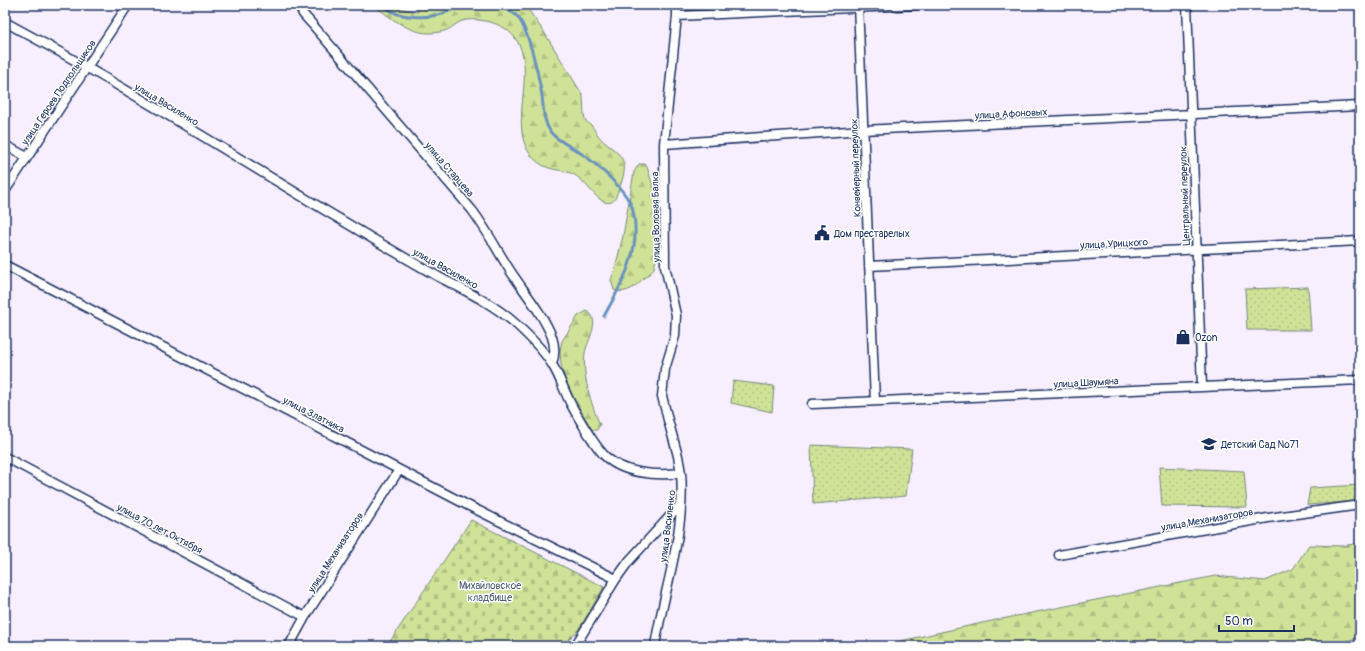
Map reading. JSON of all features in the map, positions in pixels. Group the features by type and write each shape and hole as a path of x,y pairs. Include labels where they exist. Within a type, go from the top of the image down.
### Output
{"street":[{"name":"улица Героев Подпольщиков","path":"5,191 128,5"},
{"name":"улица Старцева","path":"299,5 303,14 472,210 484,226 511,272 547,325 553,339 555,350 552,364"},
{"name":"улица Воловая Балка","path":"677,5 678,16 664,144 665,266 676,315 675,336 665,369 662,396 681,473"},
{"path":"678,16 858,6 917,5"},
{"name":"Центральный переулок","path":"1187,5 1202,387"},
{"name":"Конвейерный переулок","path":"858,6 875,401"},
{"name":"улица Василенко","path":"5,22 87,67 349,225 497,309 517,325 536,344 552,364 573,408 599,449 607,458 629,470 669,475 681,473 681,504 675,557 664,599 655,646"},
{"name":"улица Афоновых","path":"664,144 864,130 1360,106"},
{"path":"5,145 27,157"},
{"name":"улица Урицкого","path":"869,266 1360,241"},
{"name":"улица Златника","path":"5,265 399,470 616,579"},
{"name":"улица Шаумяна","path":"812,404 1360,380"},
{"name":"улица 70 лет Октября","path":"5,457 305,617"},
{"name":"улица Механизаторов","path":"289,646 305,617 399,470"},
{"path":"575,646 616,579 629,561 681,504"},
{"name":"улица Механизаторов","path":"1059,556 1268,518 1360,505"}],"green space":[{"path":"373,5 394,5 406,10 418,12 417,5 525,5 544,32 582,94 586,121 591,125 602,140 618,153 624,164 621,184 615,199 609,203 601,200 582,180 569,172 543,166 527,150 522,133 521,115 524,77 523,59 518,43 506,29 491,22 467,20 443,31 431,33 421,32 406,27"},
{"path":"639,164 645,164 647,167 655,192 656,259 653,270 638,284 631,289 619,291 614,290 611,280 623,236 634,172"},
{"path":"1308,287 1311,330 1247,330 1245,289"},
{"path":"587,311 591,315 593,325 586,348 584,362 586,380 593,408 600,425 597,430 593,430 591,428 577,404 565,379 561,365 560,351 562,341 578,316"},
{"path":"733,381 774,386 772,412 731,403"},
{"path":"811,445 912,449 906,496 813,504"},
{"path":"1159,467 1244,471 1247,507 1162,506"},
{"path":"1360,485 1360,501 1307,505 1310,488"},
{"name":"Михайловское кладбище","path":"471,520 604,587 579,629 562,646 387,646"},
{"path":"1360,543 1360,637 1329,646 878,646 982,623 1215,576 1265,581 1293,569 1309,545 1342,546"}],"waterway":[{"path":"382,5 402,15 422,17 442,14 459,7 477,5 502,8 517,16 525,30 532,51 538,73 544,116 547,126 552,134 559,140 586,157 611,178 626,196 633,211 635,225 633,253 629,266 604,316"}],"place":[{"name":"Дом престарелых","path":"822,233"},
{"name":"Ozon","path":"1183,337"},
{"name":"Детский Сад №71","path":"1209,444"}]}
